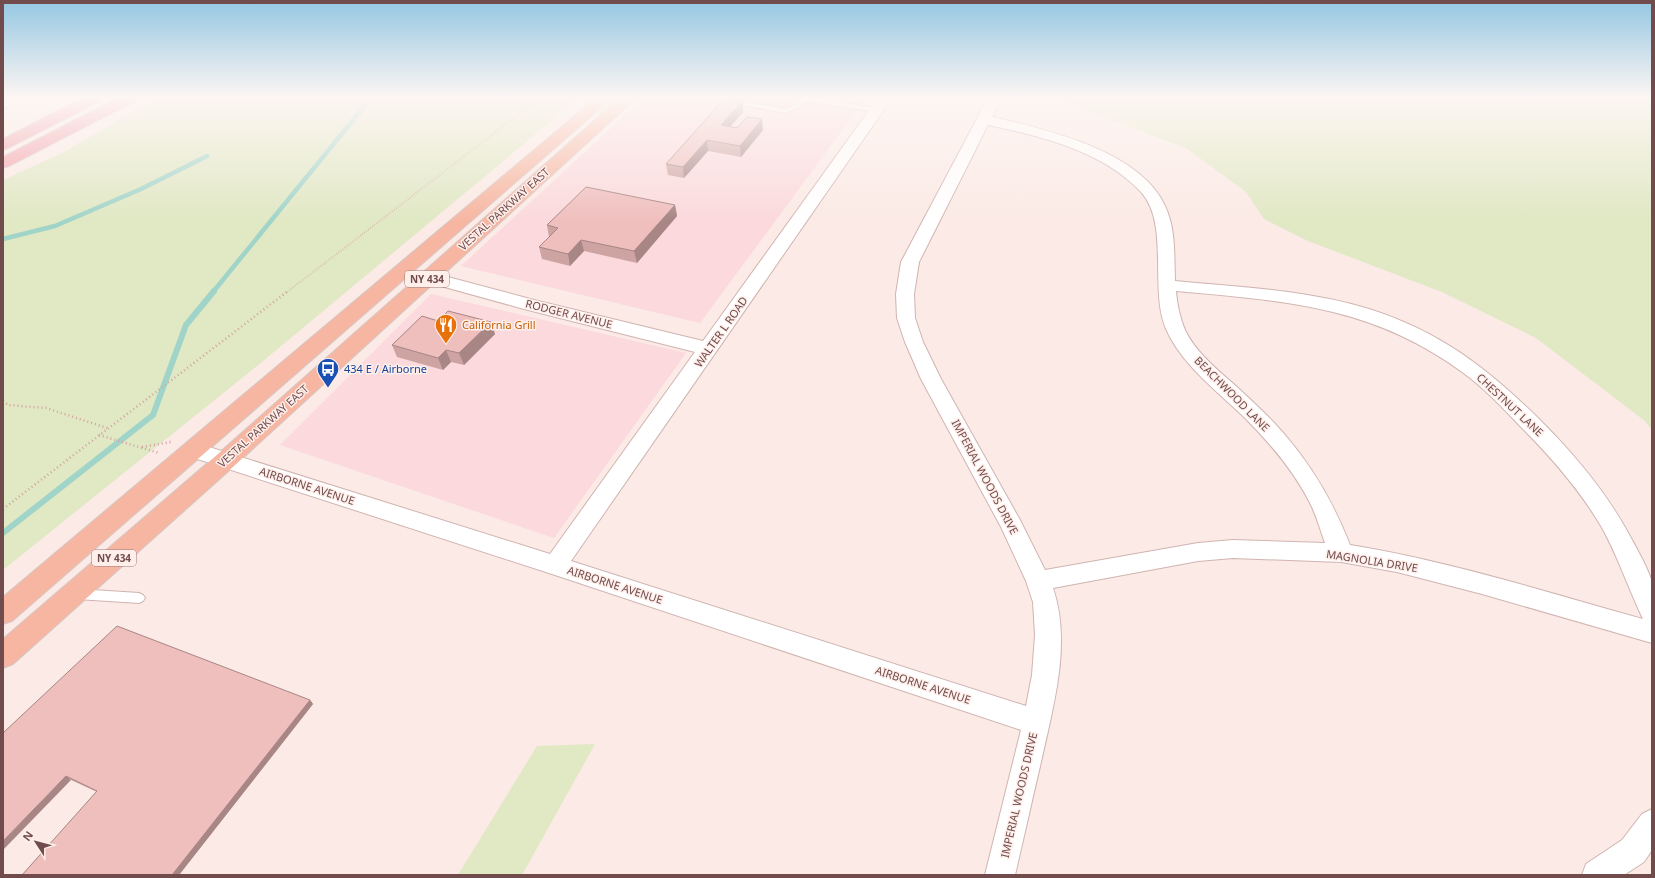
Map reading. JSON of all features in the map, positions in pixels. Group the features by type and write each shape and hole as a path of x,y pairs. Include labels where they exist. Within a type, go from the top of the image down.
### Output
{"highway":[{"path":"3,146 17,139"},
{"path":"3,163 50,139"}],"main road":[{"name":"VESTAL PARKWAY EAST","path":"3,613 185,445 555,139"},
{"name":"VESTAL PARKWAY EAST","path":"3,656 226,460 583,139"}],"street":[{"name":"WALTER L ROAD","path":"555,565 710,349 857,139"},
{"name":"IMPERIAL WOODS DRIVE","path":"974,139 910,262 905,294 906,318 914,342 931,379 1012,526 1038,581 1045,602 1048,635 1046,675 1000,875"},
{"name":"BEACHWOOD LANE","path":"1061,139 1095,154 1136,179 1148,191 1157,205 1164,223 1167,302 1171,318 1178,332 1196,359 1253,413 1275,437 1316,494 1341,553"},
{"name":"RODGER AVENUE","path":"429,277 530,305 710,349"},
{"name":"CHESTNUT LANE","path":"1166,285 1304,300 1344,308 1414,334 1461,362 1485,380 1552,444 1591,492 1621,541 1638,575 1652,612"},
{"name":"AIRBORNE AVENUE","path":"185,445 226,460 555,565 1036,722"},
{"name":"MAGNOLIA DRIVE","path":"1038,581 1198,552 1233,549 1341,553 1397,562 1482,584 1652,632"},
{"path":"1598,875 1633,851 1652,824"}],"lane":[{"path":"73,594 139,598"}],"path":[{"path":"3,509 486,139"},
{"path":"3,401 8,405 46,408 107,429"},
{"path":"99,435 160,453"},
{"path":"140,448 185,445"}],"shaded area":[{"path":"599,139 836,139 700,323 461,266"},
{"path":"431,294 686,353 554,538 280,445"}],"green space":[{"path":"86,139 530,139 263,361 3,570 3,180 62,153"},
{"path":"1162,139 1652,139 1652,430 1645,421 1536,338 1442,292 1308,241 1264,219 1246,192 1186,148"},
{"path":"595,744 522,875 458,875 537,746"}],"building":[{"path":"688,139 746,139 740,146 707,140 683,167 666,164"},
{"path":"586,187 675,205 634,251 581,240 568,254 539,247 558,228 547,225"},
{"path":"448,311 491,322 459,353 446,350 438,358 392,345 422,316 438,321"},
{"path":"117,626 310,700 172,875 22,875 97,791 66,776 3,841 3,733"}],"waterway":[{"path":"213,292 338,139"},
{"path":"3,239 55,226 141,189 207,156"},
{"path":"3,533 153,415 186,325 214,291"}],"place":[{"name":"California Grill","path":"446,344"},
{"name":"434 E / Airborne","path":"328,388"}]}
